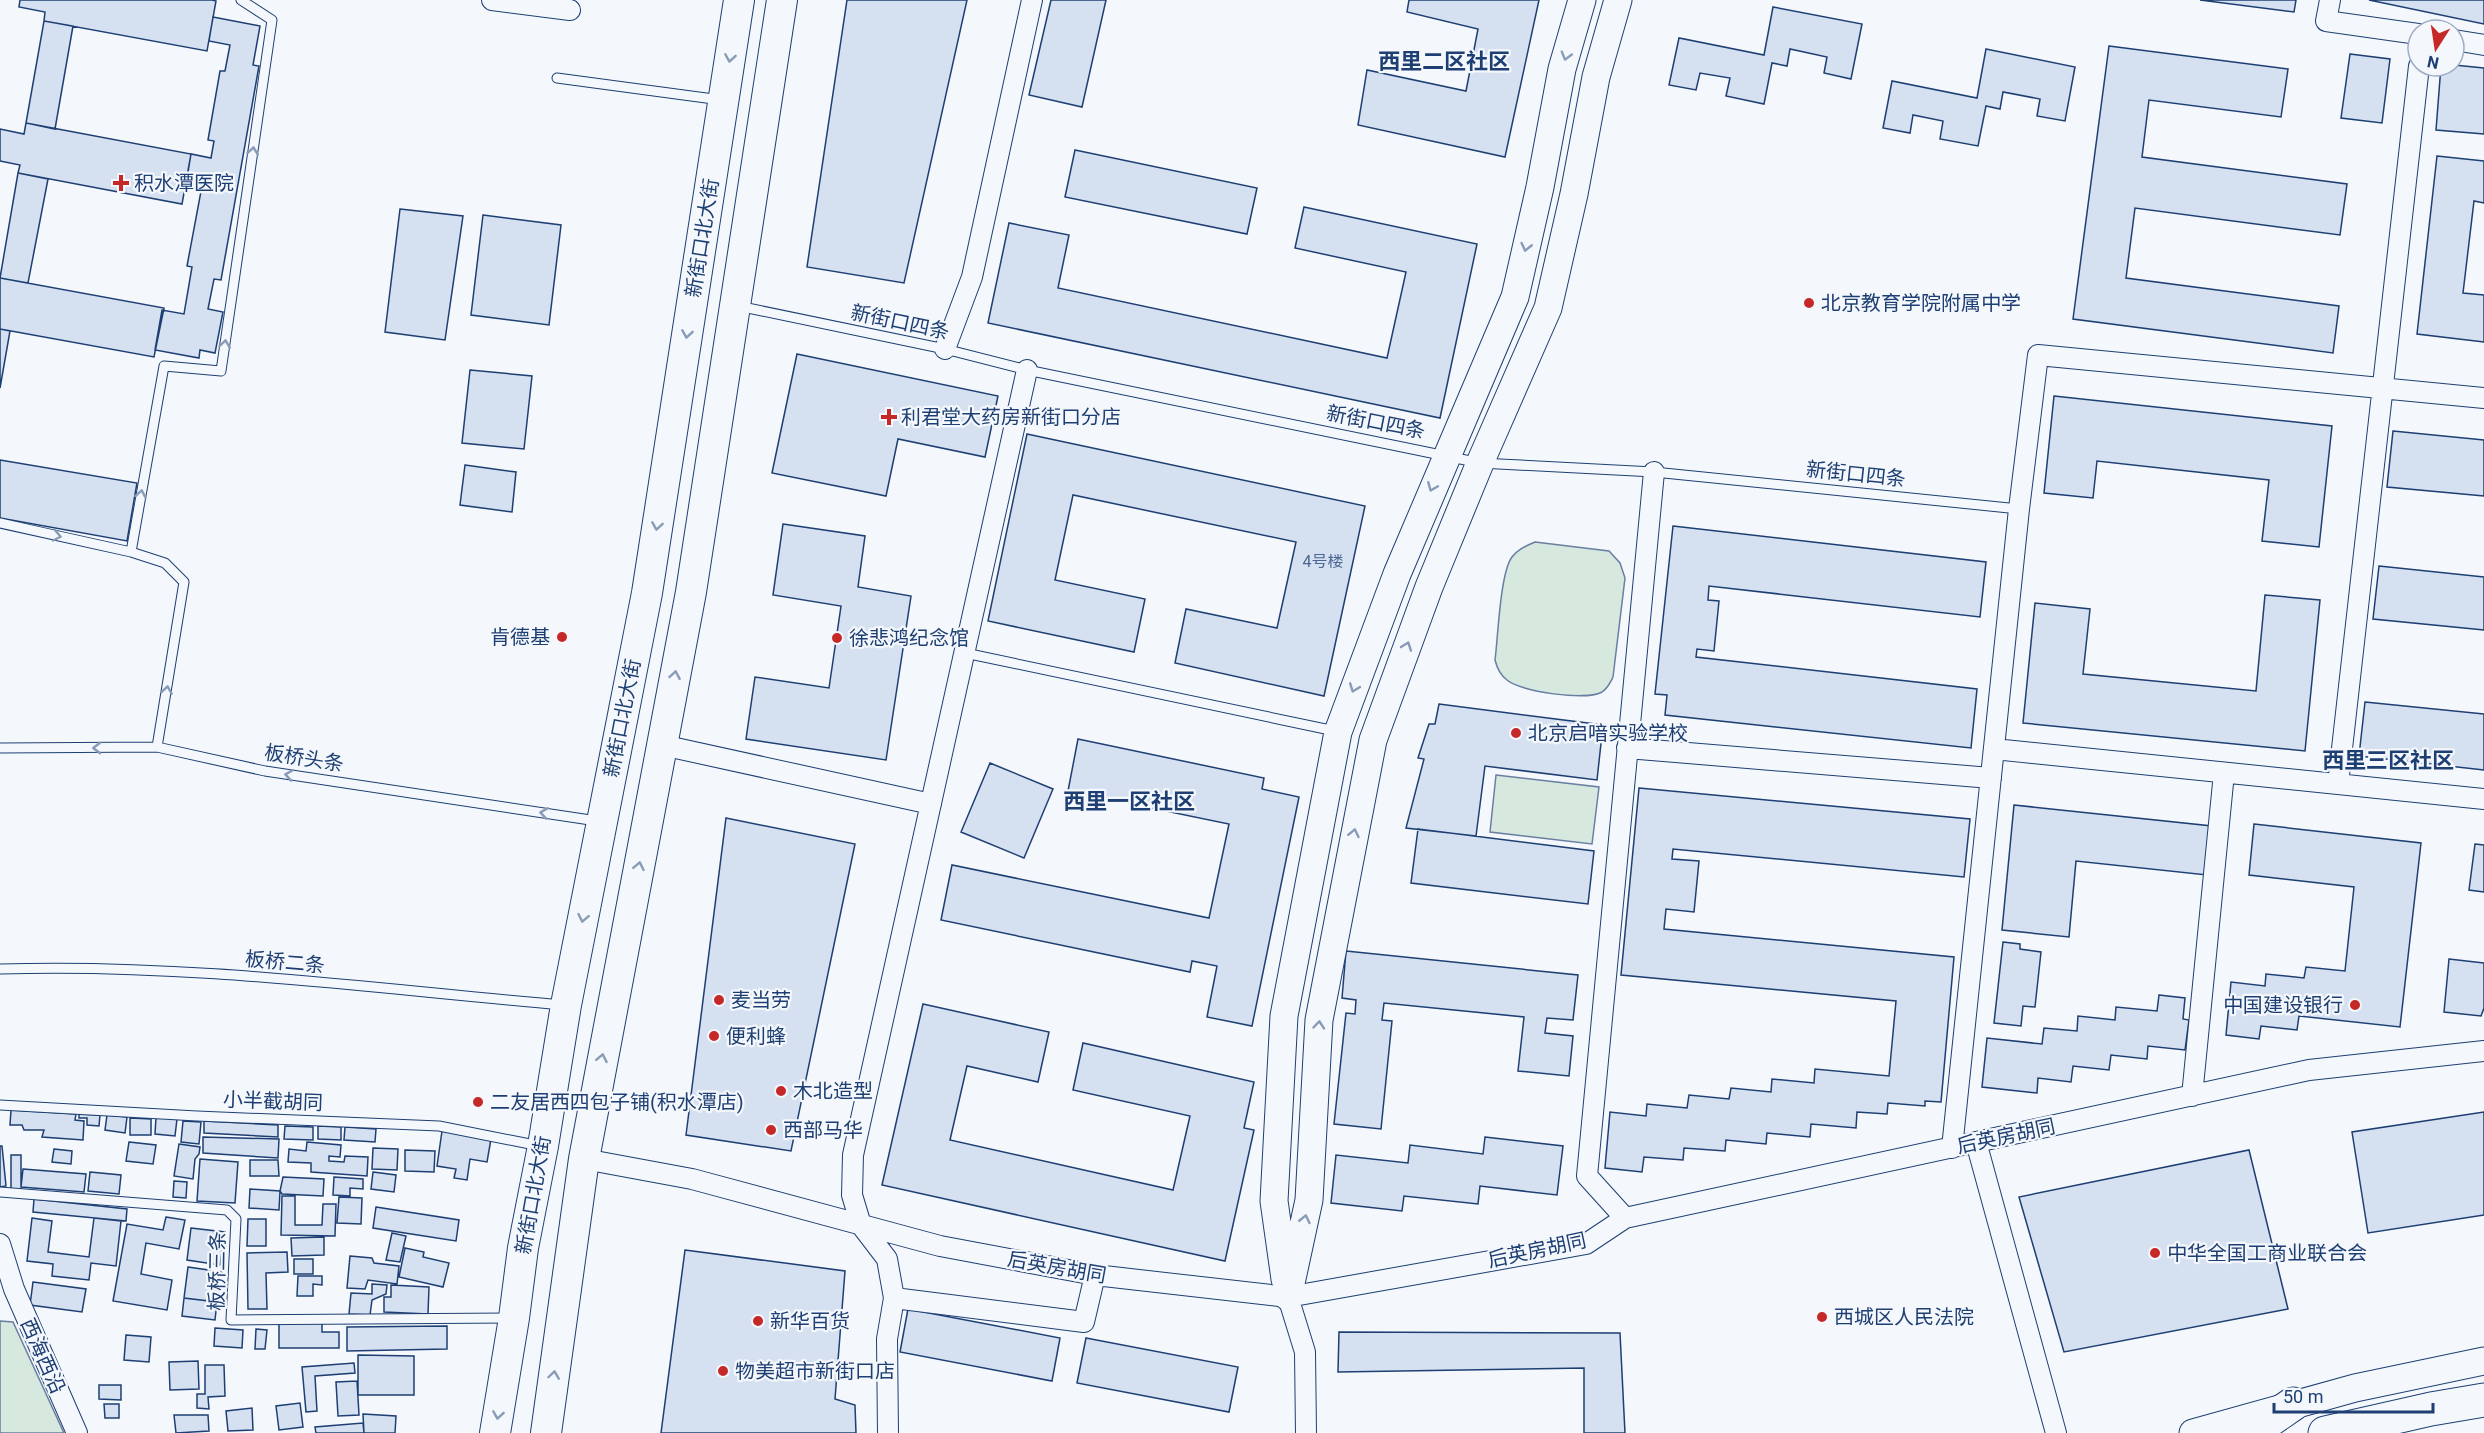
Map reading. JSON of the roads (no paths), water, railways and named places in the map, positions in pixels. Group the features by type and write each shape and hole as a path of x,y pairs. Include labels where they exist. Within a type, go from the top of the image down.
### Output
{"highway":[{"path":"2325,1433 2431,1409 2484,1400"},
{"path":"2251,1433 2293,1404"}],"main road":[{"name":"新街口北大街","path":"495,1433 523,1248 543,1146 566,1005 647,593 739,0"},
{"path":"546,1433 584,1159 691,592 782,0"}],"street":[{"path":"492,0 570,10"},
{"path":"945,349 972,277 1032,0"},
{"path":"1306,1433 1305,1352 1288,1297 1274,1202 1284,1016 1338,732 1397,574 1515,297 1540,187 1562,69 1582,0"},
{"path":"1288,1297 1309,1200 1319,1020 1373,740 1429,587 1548,308 1574,194 1596,77 1618,0"},
{"path":"2330,0 2326,21 2406,32"},
{"path":"2466,42 2484,45"},
{"path":"2338,784 2417,78"},
{"path":"1952,1148 2019,509 2038,355 2484,398"},
{"path":"888,1433 887,1340 894,1298 887,1260 861,1225 852,1195 853,1155 1027,370"},
{"path":"1625,1218 1587,1176 1654,472"},
{"path":"662,745 931,804"},
{"path":"1627,748 1991,778"},
{"path":"1994,749 2484,799"},
{"path":"2192,1096 2224,773"},
{"name":"后英房胡同","path":"584,1159 692,1179 940,1246 1095,1275 1288,1297 1586,1244 1625,1218 2309,1070 2484,1051"},
{"path":"1976,1142 2056,1433"},
{"name":"西海西沿","path":"0,1244 14,1289 77,1433"},
{"path":"894,1298 1084,1322 1095,1275"},
{"path":"2193,1433 2355,1388 2484,1361"}],"lane":[{"path":"131,552 164,366 221,371 272,20 241,0"},
{"path":"557,78 723,100"},
{"name":"新街口四条","path":"734,306 945,349 1027,370 1480,463 1654,472 2019,509"},
{"path":"0,523 131,552 165,563 184,582 157,747"},
{"path":"965,653 1338,732"},
{"name":"板桥头条","path":"0,748 157,747 264,771 602,822"},
{"name":"板桥二条","path":"0,969 74,967 257,977 566,1005"},
{"name":"小半截胡同","path":"0,1105 438,1126 543,1146"},
{"name":"板桥三条","path":"0,1192 227,1210 236,1219 231,1320 514,1318"}],"place":[{"name":"积水潭医院","path":"121,183"},
{"name":"北京教育学院附属中学","path":"1809,303"},
{"name":"利君堂大药房新街口分店","path":"889,417"},
{"name":"肯德基","path":"562,637"},
{"name":"徐悲鸿纪念馆","path":"837,638"},
{"name":"北京启喑实验学校","path":"1516,733"},
{"name":"麦当劳","path":"719,1000"},
{"name":"中国建设银行","path":"2355,1005"},
{"name":"便利蜂","path":"714,1036"},
{"name":"木北造型","path":"781,1091"},
{"name":"二友居西四包子铺(积水潭店)","path":"478,1102"},
{"name":"西部马华","path":"771,1130"},
{"name":"中华全国工商业联合会","path":"2155,1253"},
{"name":"西城区人民法院","path":"1822,1317"},
{"name":"新华百货","path":"758,1321"},
{"name":"物美超市新街口店","path":"723,1371"}],"district":[{"name":"西里二区社区","path":"1444,61"},
{"name":"西里三区社区","path":"2388,760"},
{"name":"西里一区社区","path":"1129,801"}]}
